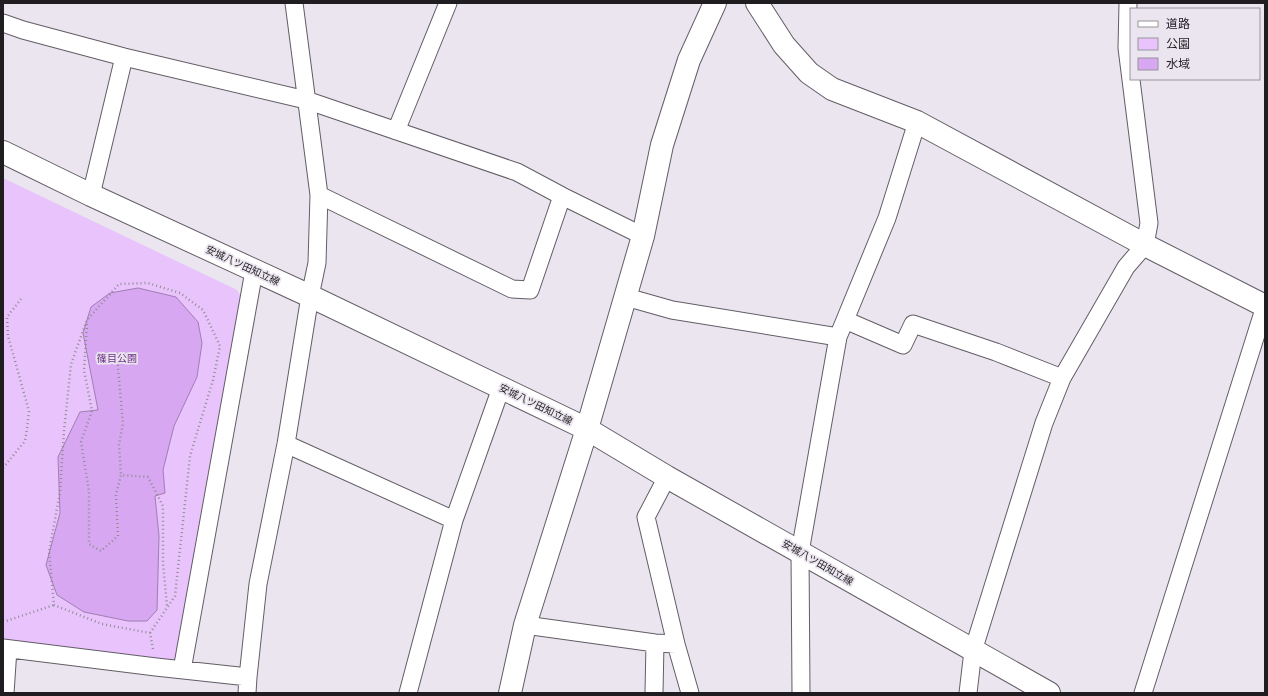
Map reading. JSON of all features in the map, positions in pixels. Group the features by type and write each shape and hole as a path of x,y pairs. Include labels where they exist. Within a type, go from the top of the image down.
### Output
{"street":[{"path":"5,693 6,648 182,670 248,685 258,584 286,444 310,296 318,262 319,195 294,3"},
{"path":"396,131 448,3"},
{"path":"510,693 525,625 587,429 644,236 662,145 689,60 715,3"},
{"path":"757,3 784,45 809,73 832,89 917,122 1145,245 1265,306 1143,693"},
{"path":"1128,3 1127,48 1130,72"},
{"path":"3,22 23,30 124,57 306,100 517,172 644,236"},
{"path":"92,195 124,57"},
{"path":"968,693 973,651 1044,423 1062,378 1126,267 1145,245 1149,223 1131,80"},
{"path":"801,693 800,552 838,337 887,218 917,122"},
{"name":"安城八ツ田知立線","path":"3,152 310,296 587,429 667,477 1049,693"},
{"path":"319,195 512,288 530,290 562,196"},
{"path":"182,670 254,271"},
{"path":"626,297 672,310 838,337"},
{"path":"845,320 903,345 913,324 996,352 1062,378"},
{"path":"408,693 454,520 501,388"},
{"path":"286,444 454,520"},
{"path":"667,477 646,517 676,644 690,693"},
{"path":"525,625 655,643 676,644"},
{"path":"654,693 655,643"}],"path":[{"path":"54,605 49,552 60,492 64,431 72,364 87,320 118,284 148,282 180,293 203,310 220,346 213,380 190,456 175,596 150,633 156,667"},
{"path":"3,468 25,441 28,429 29,411 8,336 7,317 22,299"},
{"path":"87,320 84,370 92,411 81,442 89,491 89,544 101,551 118,536 116,495 121,475 119,444 123,423 117,357"},
{"path":"121,475 148,478 163,506 163,563 167,607"},
{"path":"3,620 6,621 54,605 102,624 150,633"}],"green space":[{"name":"篠目公園","path":"3,178 237,290 242,298 180,654 170,662 3,640"}],"water":[{"path":"138,288 176,297 198,322 202,343 197,377 174,426 163,470 165,493 155,496 159,536 157,610 147,621 128,621 84,612 57,595 46,565 60,513 58,457 80,412 98,410 83,333 91,307 110,293"}]}
